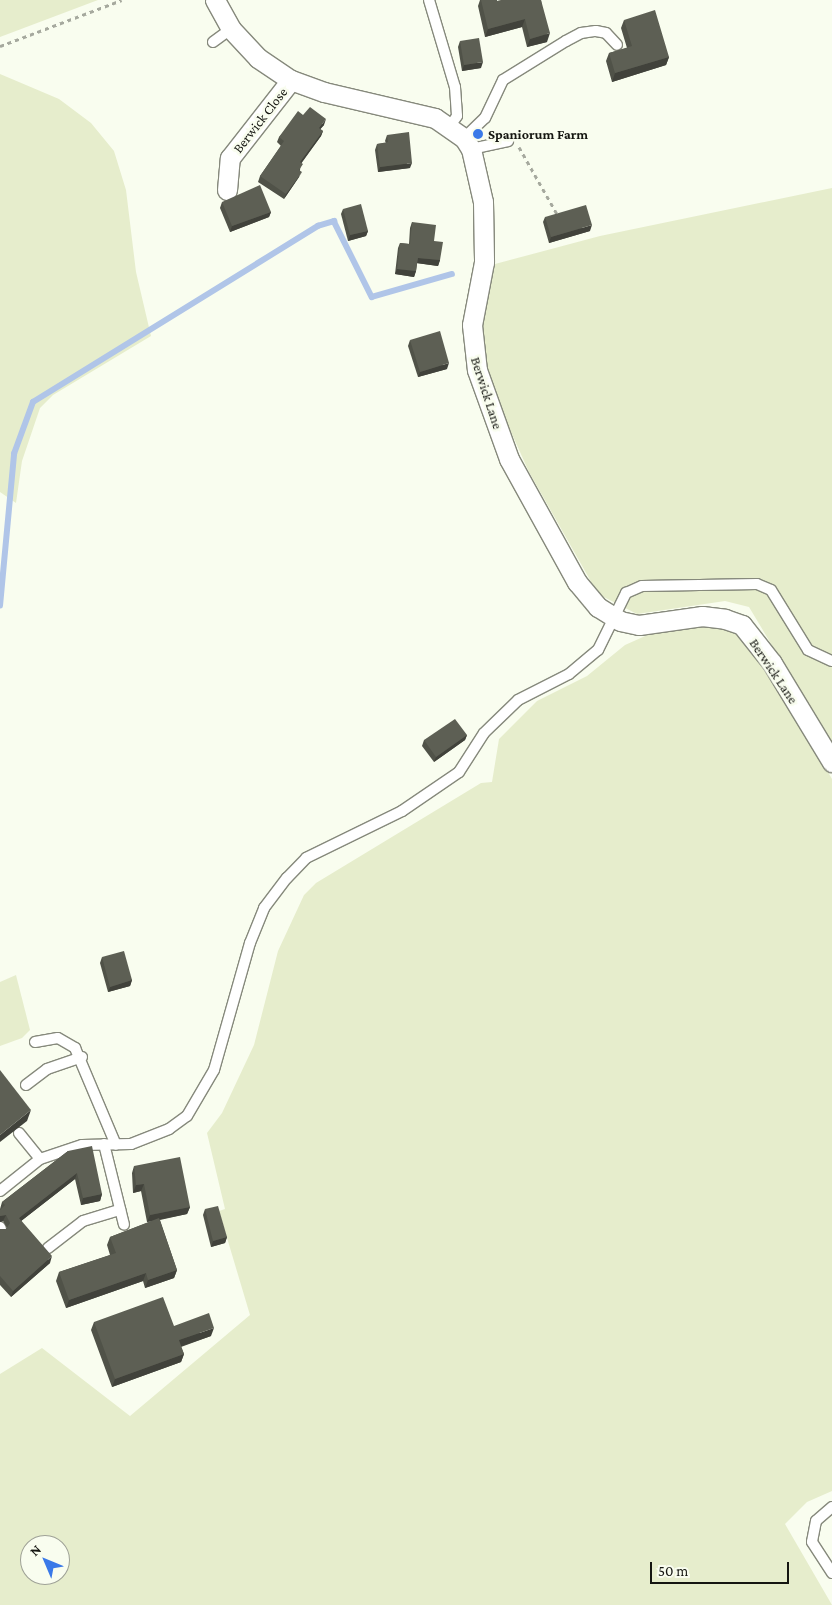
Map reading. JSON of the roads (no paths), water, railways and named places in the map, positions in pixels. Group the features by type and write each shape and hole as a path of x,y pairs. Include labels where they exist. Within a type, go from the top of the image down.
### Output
{"street":[{"path":"215,0 231,29 258,58 291,80 324,92 435,118 462,138"},
{"name":"Berwick Close","path":"227,190 230,158 291,80"},
{"name":"Berwick Lane","path":"462,138 483,202 484,262 472,325 476,370 509,459 577,582 598,607 613,617 639,625 702,616 725,619 742,625 772,663 832,762"}],"lane":[{"path":"430,0 455,87 457,116 462,138"},
{"path":"213,42 231,29"},
{"path":"462,138 485,118 503,80 558,46 581,33 596,30 606,33 617,45"},
{"path":"462,138 508,141"},
{"path":"0,1191 40,1159 82,1145 131,1144 169,1129 187,1116 214,1070 250,943 264,908 287,878 306,858 402,811 459,772 484,733 518,700 569,674 598,650 626,593 642,586 757,584 771,590 808,650 832,661"},
{"path":"35,1042 58,1038 67,1041 82,1057 116,1145"},
{"path":"26,1085 48,1069 82,1057"},
{"path":"19,1133 40,1159"},
{"path":"104,1144 124,1225"},
{"path":"48,1248 83,1221 120,1210"},
{"path":"832,1507 816,1521 812,1542 832,1573"}],"waterway":[{"path":"0,606 14,454 33,402 318,226 334,221 372,297 452,274"}],"place":[{"name":"Spaniorum Farm","path":"478,134"}]}
